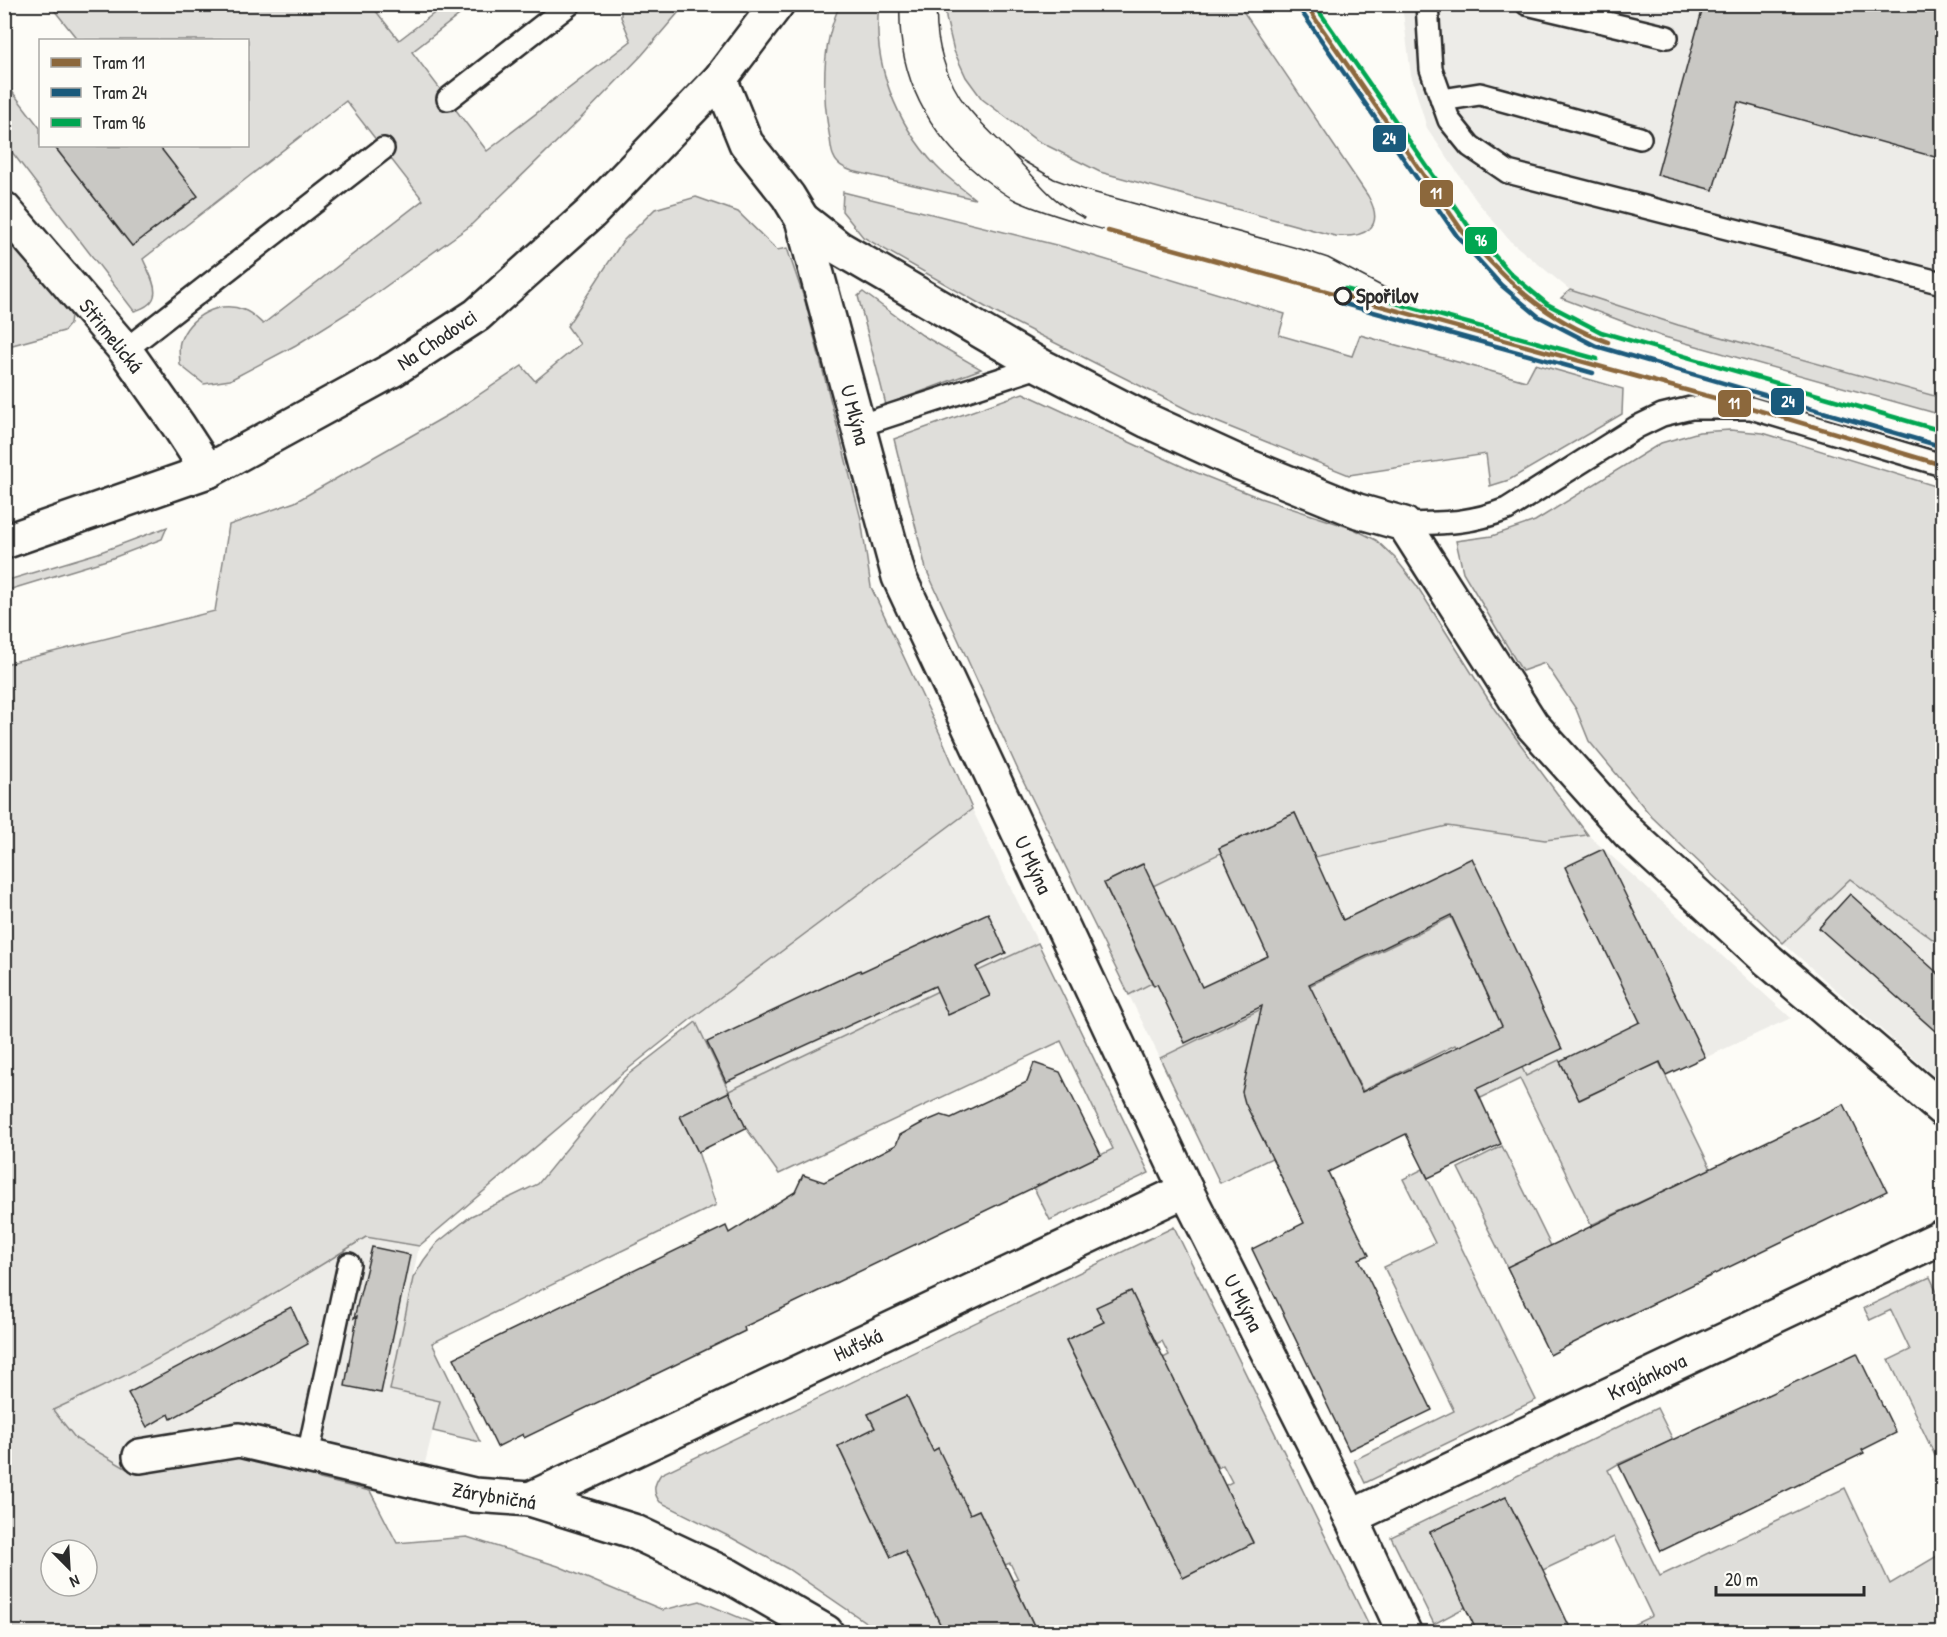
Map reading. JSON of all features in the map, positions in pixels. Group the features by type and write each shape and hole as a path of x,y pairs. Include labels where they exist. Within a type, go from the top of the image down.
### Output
{"street":[{"name":"Na Chodovci","path":"4,542 208,471 394,369 477,315 591,213 720,79 771,7"},
{"name":"U Mlýna","path":"720,79 746,143 788,196 802,219 899,577 1186,1190 1351,1517 1404,1632"},
{"name":"Střimelická","path":"4,209 125,350 208,471"},
{"path":"802,219 839,248 1041,366 1148,422 1240,464 1358,511 1404,524 1532,725 1621,824 1769,961 1942,1109"},
{"name":"Huťská","path":"530,1500 1186,1190"},
{"name":"Krajánkova","path":"1351,1517 1942,1237"},
{"name":"Zárybničná","path":"140,1456 239,1440 474,1495 530,1500 633,1531 729,1576 826,1632"}],"lane":[{"path":"448,99 570,4"},
{"path":"1427,4 1431,69 1449,120 1470,146 1508,172 1942,283"},
{"path":"1527,4 1667,37"},
{"path":"1442,100 1480,94 1640,138"},
{"path":"125,350 383,149"},
{"path":"858,426 1041,366"},
{"path":"1404,524 1463,523 1485,518 1507,508 1637,427 1662,415 1691,408 1751,408 1942,465"},
{"path":"308,1455 349,1264"}],"shaded area":[{"path":"50,5 371,5 399,40 445,5 472,5 412,52 487,151 631,41 621,17 621,5 685,5 642,55 582,117 470,226 357,307 296,345 230,380 204,384 180,365 180,342 190,325 198,318 215,309 234,307 249,312 263,324 423,200 346,101 143,259 153,282 154,296 145,307 134,311 5,143 4,81 39,127 39,147 55,147 132,246 197,196 160,147 249,147 249,39 77,39"},
{"path":"840,5 879,5 879,49 883,70 899,111 909,131 936,166 975,199 852,171 835,160 827,122 825,70 829,36"},
{"path":"946,5 1239,5 1368,196 1375,216 1370,229 1355,235 1335,236 1100,172 1036,140 982,99 966,77 954,51 946,18"},
{"path":"1402,5 1942,5 1942,398 1678,325 1570,290 1510,241 1476,200 1427,128 1411,75"},
{"path":"843,192 1064,247 1285,314 1279,335 1352,356 1360,335 1526,381 1535,364 1623,389 1622,414 1509,480 1490,486 1486,454 1349,475 1192,412 996,313 863,237 842,211"},
{"path":"696,197 738,212 777,250 787,248 805,301 861,519 871,587 940,734 972,809 691,1019 623,1073 419,1246 366,1237 212,1329 134,1371 53,1410 76,1439 127,1469 182,1458 272,1454 320,1479 370,1491 397,1543 467,1537 558,1566 663,1610 700,1601 774,1632 5,1632 5,664 215,611 229,525 295,502 453,412 522,366 535,381 580,344 567,326 622,242 655,209"},
{"path":"4,228 71,315 70,324 64,331 5,347"},
{"path":"1570,290 1678,325 1942,398 1942,415 1661,336 1561,298"},
{"path":"863,292 922,335 981,369 886,405 858,296"},
{"path":"1023,393 1190,470 1260,498 1354,529 1376,540 1395,558 1417,586 1495,710 1588,835 1545,840 1447,826 1315,857 1295,813 1219,848 1221,853 1153,886 1142,864 1104,883 1152,983 1129,995 1018,770 926,569 894,439"},
{"path":"1730,430 1763,433 1942,488 1942,946 1850,879 1783,943 1652,817 1589,741 1576,709 1545,663 1522,671 1463,572 1456,541 1492,536 1535,521 1661,443 1699,432"},
{"path":"167,527 162,539 110,559 5,591 5,581 98,553"},
{"path":"972,809 1038,943 729,1091 707,1042 696,1022 691,1019"},
{"path":"1295,813 1315,857 1447,826 1545,840 1588,835 1791,1018 1666,1076 1659,1062 1579,1100 1526,1076 1451,918 1160,1058 1129,995 1152,983 1104,883 1143,864 1153,886 1221,853 1219,848"},
{"path":"1850,879 1942,946 1942,1083 1783,943"},
{"path":"1451,917 1526,1076 1559,1060 1580,1100 1659,1062 1711,1169 1591,1225 1520,1079 1481,1098 1455,1045 1363,1091 1337,1041 1272,1158 1220,1183 1160,1058"},
{"path":"1038,943 1149,1173 1050,1220 1034,1188 1113,1149 1061,1041 779,1174 746,1128 728,1092 680,1116 698,1152 716,1205 432,1343 480,1442 433,1431 440,1401 390,1390 413,1278 437,1243 471,1216 538,1184 625,1077 696,1022 729,1091 938,991 950,1014 988,995 976,972"},
{"path":"1502,1146 1551,1246 1507,1267 1458,1168"},
{"path":"1423,1169 1536,1400 1365,1483 1354,1460 1454,1411 1384,1267 1435,1243 1403,1179"},
{"path":"1174,1227 1372,1632 1325,1632 1322,1627 1310,1632 1037,1632 1013,1581 1018,1579 1010,1563 1005,1565 979,1510 965,1517 938,1448 933,1451 907,1396 868,1414 875,1428 838,1446 891,1557 905,1551 944,1632 880,1632 788,1569 660,1502 655,1488 661,1474","holes":["1131,1291 1156,1344 1162,1341 1169,1355 1163,1358 1218,1468 1223,1465 1232,1482 1224,1486 1253,1542 1183,1578 1066,1340 1104,1322 1097,1307"]},
{"path":"366,1237 419,1246 390,1390 440,1401 425,1463 376,1453 370,1491 320,1479 272,1454 182,1458 127,1469 76,1439 53,1409 118,1380 283,1290"},
{"path":"1930,1277 1942,1303 1942,1470 1889,1360 1910,1350 1891,1310 1870,1320 1864,1308"},
{"path":"1657,1408 1673,1440 1608,1470 1660,1576 1845,1488 1890,1584 1942,1553 1942,1632 1618,1632 1652,1616 1614,1537 1543,1570 1506,1497 1430,1532 1466,1607 1434,1624 1391,1537"}],"building":[{"path":"1704,4 1942,4 1942,159 1738,102 1713,190 1657,175"},
{"path":"55,147 160,147 198,196 132,246"},
{"path":"1295,813 1343,920 1472,858 1562,1049 1476,1089 1501,1144 1428,1178 1406,1134 1328,1172 1369,1255 1359,1259 1432,1410 1349,1450 1252,1249 1304,1223 1245,1103 1242,1092 1262,1006 1185,1043 1157,984 1154,986 1104,883 1143,864 1202,987 1268,956 1219,848","holes":["1451,915 1502,1026 1362,1092 1309,984"]},
{"path":"1603,849 1705,1057 1666,1075 1660,1062 1579,1100 1560,1061 1640,1022 1565,867"},
{"path":"1850,894 1942,977 1942,1037 1819,928"},
{"path":"988,913 1006,953 976,967 990,996 948,1015 935,986 726,1082 707,1042"},
{"path":"1034,1063 1060,1072 1101,1155 744,1327 745,1331 524,1438 523,1434 497,1447 454,1358 726,1226 729,1233 795,1192 803,1175 824,1182 896,1145 900,1135 922,1123 941,1115 951,1118 1027,1082"},
{"path":"729,1092 746,1128 698,1152 680,1116"},
{"path":"1844,1104 1887,1191 1550,1355 1507,1267"},
{"path":"372,1247 410,1255 381,1393 345,1386 357,1316 354,1318"},
{"path":"1131,1291 1253,1543 1183,1578 1066,1340 1104,1322 1096,1307"},
{"path":"291,1307 308,1344 171,1419 169,1414 147,1427 128,1393"},
{"path":"1857,1353 1896,1433 1862,1450 1864,1453 1661,1551 1619,1465"},
{"path":"907,1396 933,1451 938,1448 970,1514 979,1510 1037,1632 944,1632 905,1551 891,1557 838,1446 875,1428 868,1414"},
{"path":"1506,1497 1572,1632 1477,1632 1430,1532"}],"tram line":[{"path":"900,4 900,30 904,54 918,100 944,140 960,158 993,186 1017,201 1108,231"},
{"path":"937,4 937,31 943,59 960,98 1047,191 1063,205 1084,218"},
{"name":"11","path":"1305,4 1463,232 1479,250 1511,283 1546,310 1586,333 1608,342"},
{"name":"96","path":"1314,4 1469,227 1511,274 1547,304 1601,332 1942,431"},
{"name":"24","path":"1299,8 1457,236 1501,285 1538,316 1596,346 1940,446"},
{"path":"1015,156 1054,179 1085,190 1328,258 1469,332"},
{"name":"11","path":"1108,231 1751,408 1942,465"},
{"name":"96","path":"1345,289 1597,359"},
{"name":"24","path":"1341,303 1593,373"}],"place":[{"name":"Spořilov","path":"1343,296"}]}
